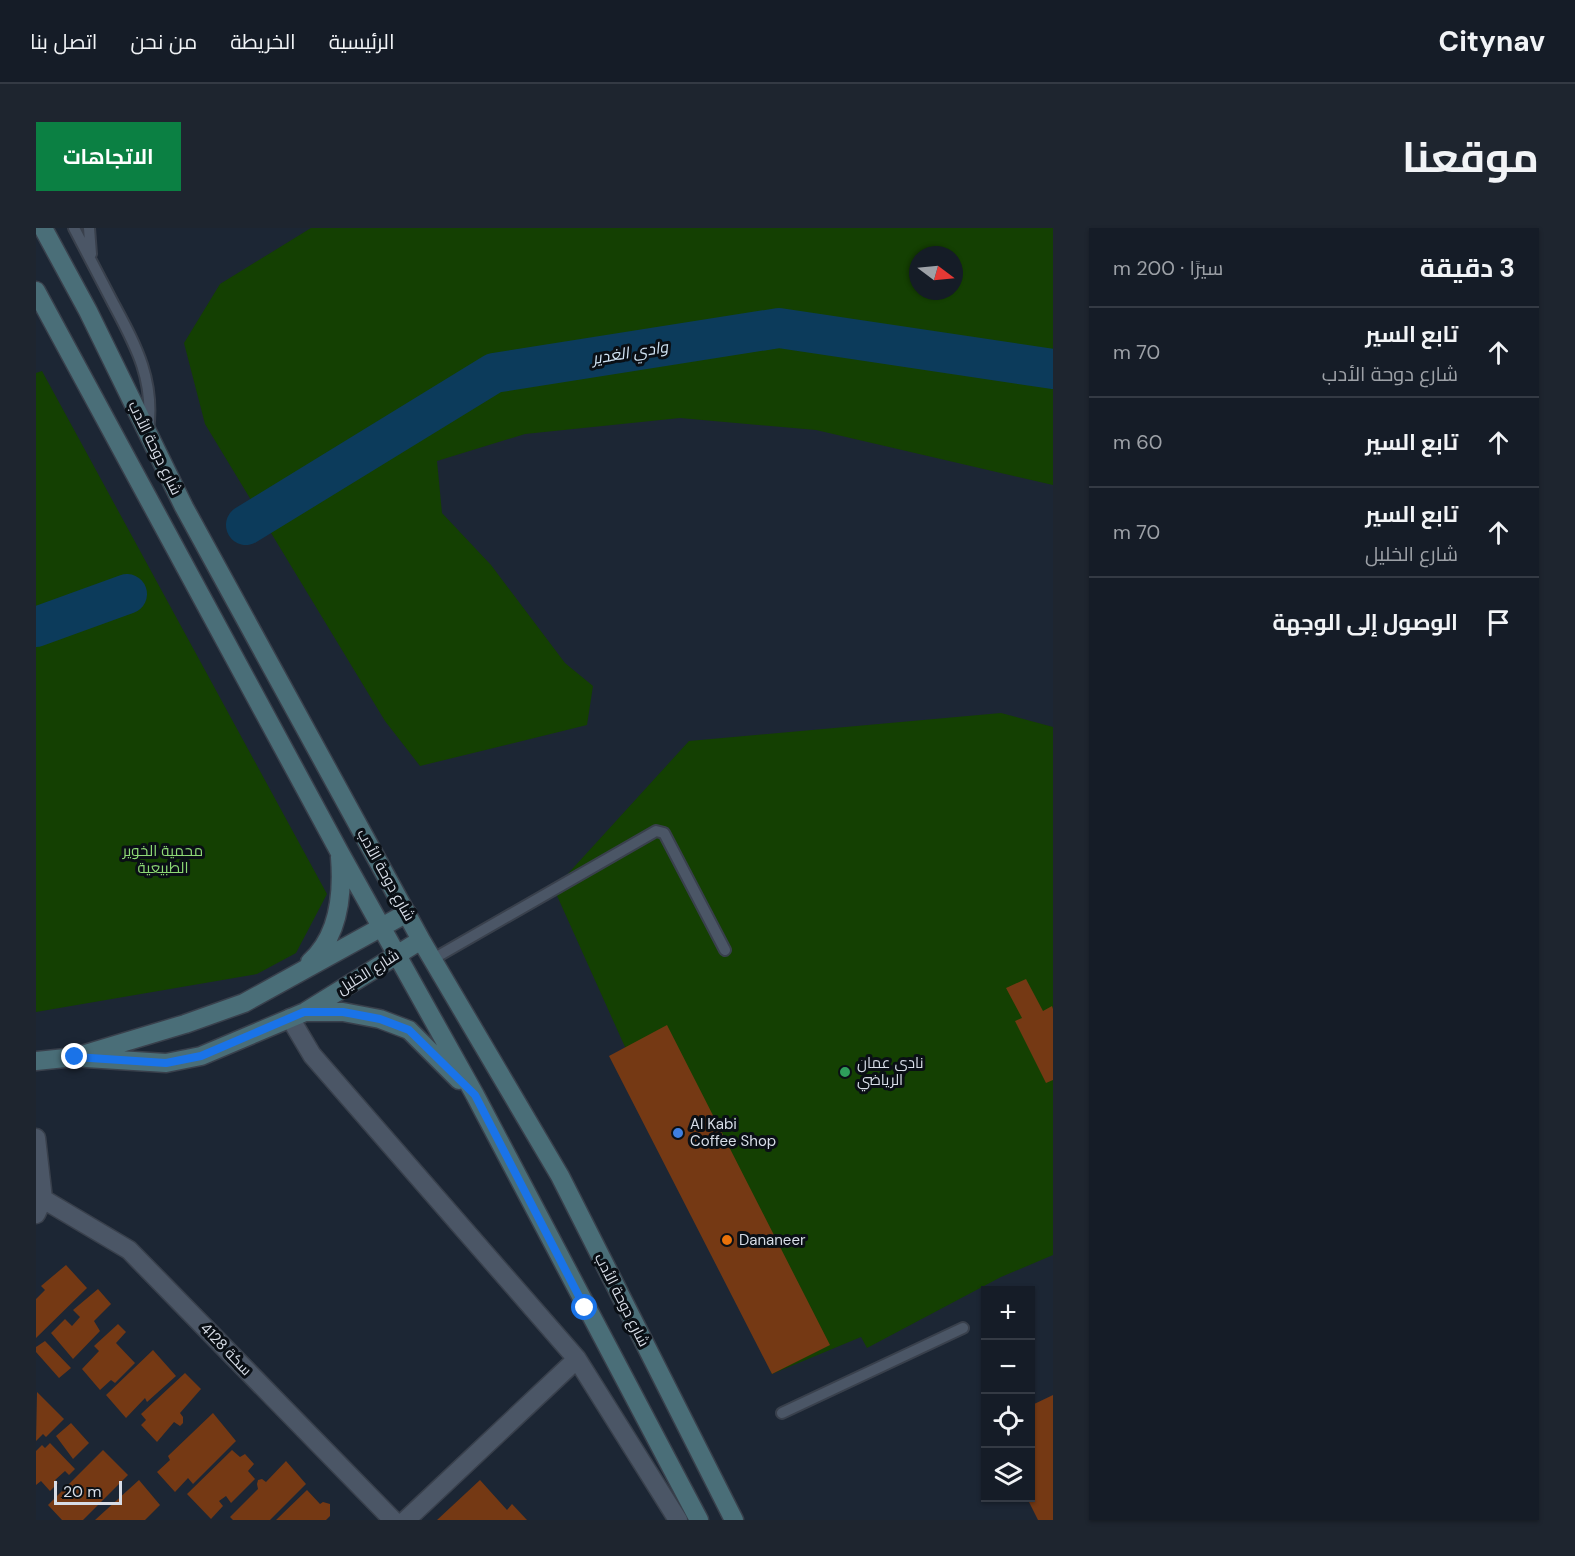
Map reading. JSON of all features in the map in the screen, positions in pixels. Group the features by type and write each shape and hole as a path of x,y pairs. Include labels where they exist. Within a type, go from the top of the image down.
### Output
{"main road":[{"name":"شارع دوحة الأدب","path":"43,228 88,311 184,507 421,940 560,1176 734,1520"},
{"name":"شارع دوحة الأدب","path":"36,291 340,853 475,1095 699,1520"},
{"path":"294,977 318,955 330,936 338,910 342,882 340,853"},
{"name":"شارع الخليل","path":"75,1057 185,1024 244,1003 407,914"},
{"name":"شارع الخليل","path":"36,1061 75,1057 166,1063 201,1056 297,1015 421,940"},
{"path":"297,1015 343,1012 380,1019 409,1030 475,1095"}],"street":[{"path":"297,1015 312,1055 577,1359 678,1520"},
{"path":"36,1138 40,1206"},
{"name":"سكة 4128","path":"40,1206 129,1250 393,1520"},
{"path":"406,1520 577,1359"}],"lane":[{"path":"74,228 138,350 145,368 150,403 148,434"},
{"path":"89,228 93,263"},
{"path":"433,959 656,831 664,833 725,950"},
{"path":"782,1413 963,1328"}],"green space":[{"path":"311,228 1053,228 1053,485 816,430 680,418 525,434 437,461 442,513 491,565 565,663 593,686 587,725 420,766 385,721 205,424 184,343 220,284"},
{"name":"محمية الخوير الطبيعية","path":"42,371 327,894 296,953 257,974 36,1012 36,373"},
{"name":"نادي عمان الرياضي","path":"1001,713 1053,727 1053,1255 981,1286 867,1348 861,1337 772,1374 554,889 689,741"}],"building":[{"path":"1026,979 1043,1011 1052,1006 1053,1009 1053,1080 1046,1083 1015,1021 1022,1018 1006,988"},
{"path":"667,1025 830,1345 772,1374 609,1056"},
{"path":"66,1265 87,1288 36,1338 36,1299 45,1290 41,1286"},
{"path":"98,1289 111,1304 94,1321 100,1331 73,1359 51,1333 65,1319 72,1326 80,1317 73,1310"},
{"path":"118,1324 126,1332 116,1343 135,1363 115,1383 111,1380 100,1390 82,1369 99,1351 94,1346"},
{"path":"45,1341 71,1368 59,1378 36,1352 36,1347"},
{"path":"153,1350 176,1376 147,1402 145,1398 126,1418 106,1395"},
{"path":"185,1373 201,1389 180,1413 183,1423 180,1426 174,1422 157,1442 141,1425 146,1420 141,1414"},
{"path":"37,1392 64,1419 46,1437 43,1434 36,1441"},
{"path":"1053,1395 1053,1520 1038,1520 1029,1502 1035,1502 1035,1404"},
{"path":"213,1413 236,1441 193,1484 188,1478 175,1492 157,1472 170,1460 168,1456"},
{"path":"71,1423 89,1443 73,1459 56,1436"},
{"path":"50,1443 75,1469 69,1475 65,1471 55,1480 58,1483 50,1491 41,1481 36,1485 36,1451 42,1445 45,1448"},
{"path":"103,1450 128,1475 83,1520 62,1520 48,1505"},
{"path":"232,1450 240,1457 245,1454 254,1464 248,1471 255,1479 231,1503 226,1496 219,1501 223,1506 211,1519 187,1494"},
{"path":"286,1461 306,1484 270,1520 233,1520 230,1517 258,1489 258,1480 262,1479 266,1482"},
{"path":"139,1480 160,1505 145,1520 95,1520"},
{"path":"480,1480 507,1510 512,1504 527,1520 437,1520"},
{"path":"307,1490 320,1504 323,1502 330,1504 330,1516 326,1520 276,1520"}],"waterway":[{"name":"وادي الغدير","path":"246,525 494,373 779,328 1053,369"},
{"name":"وادي الغدير","path":"36,627 127,594"}],"place":[{"name":"نادي عمان الرياضي","path":"845,1072"},
{"name":"Al Kabi Coffee Shop","path":"678,1133"},
{"name":"Dananeer","path":"727,1240"}],"route":[{"path":"75,1057 166,1063 201,1056 304,1012 343,1012 380,1019 409,1030 475,1095 585,1308"}]}
